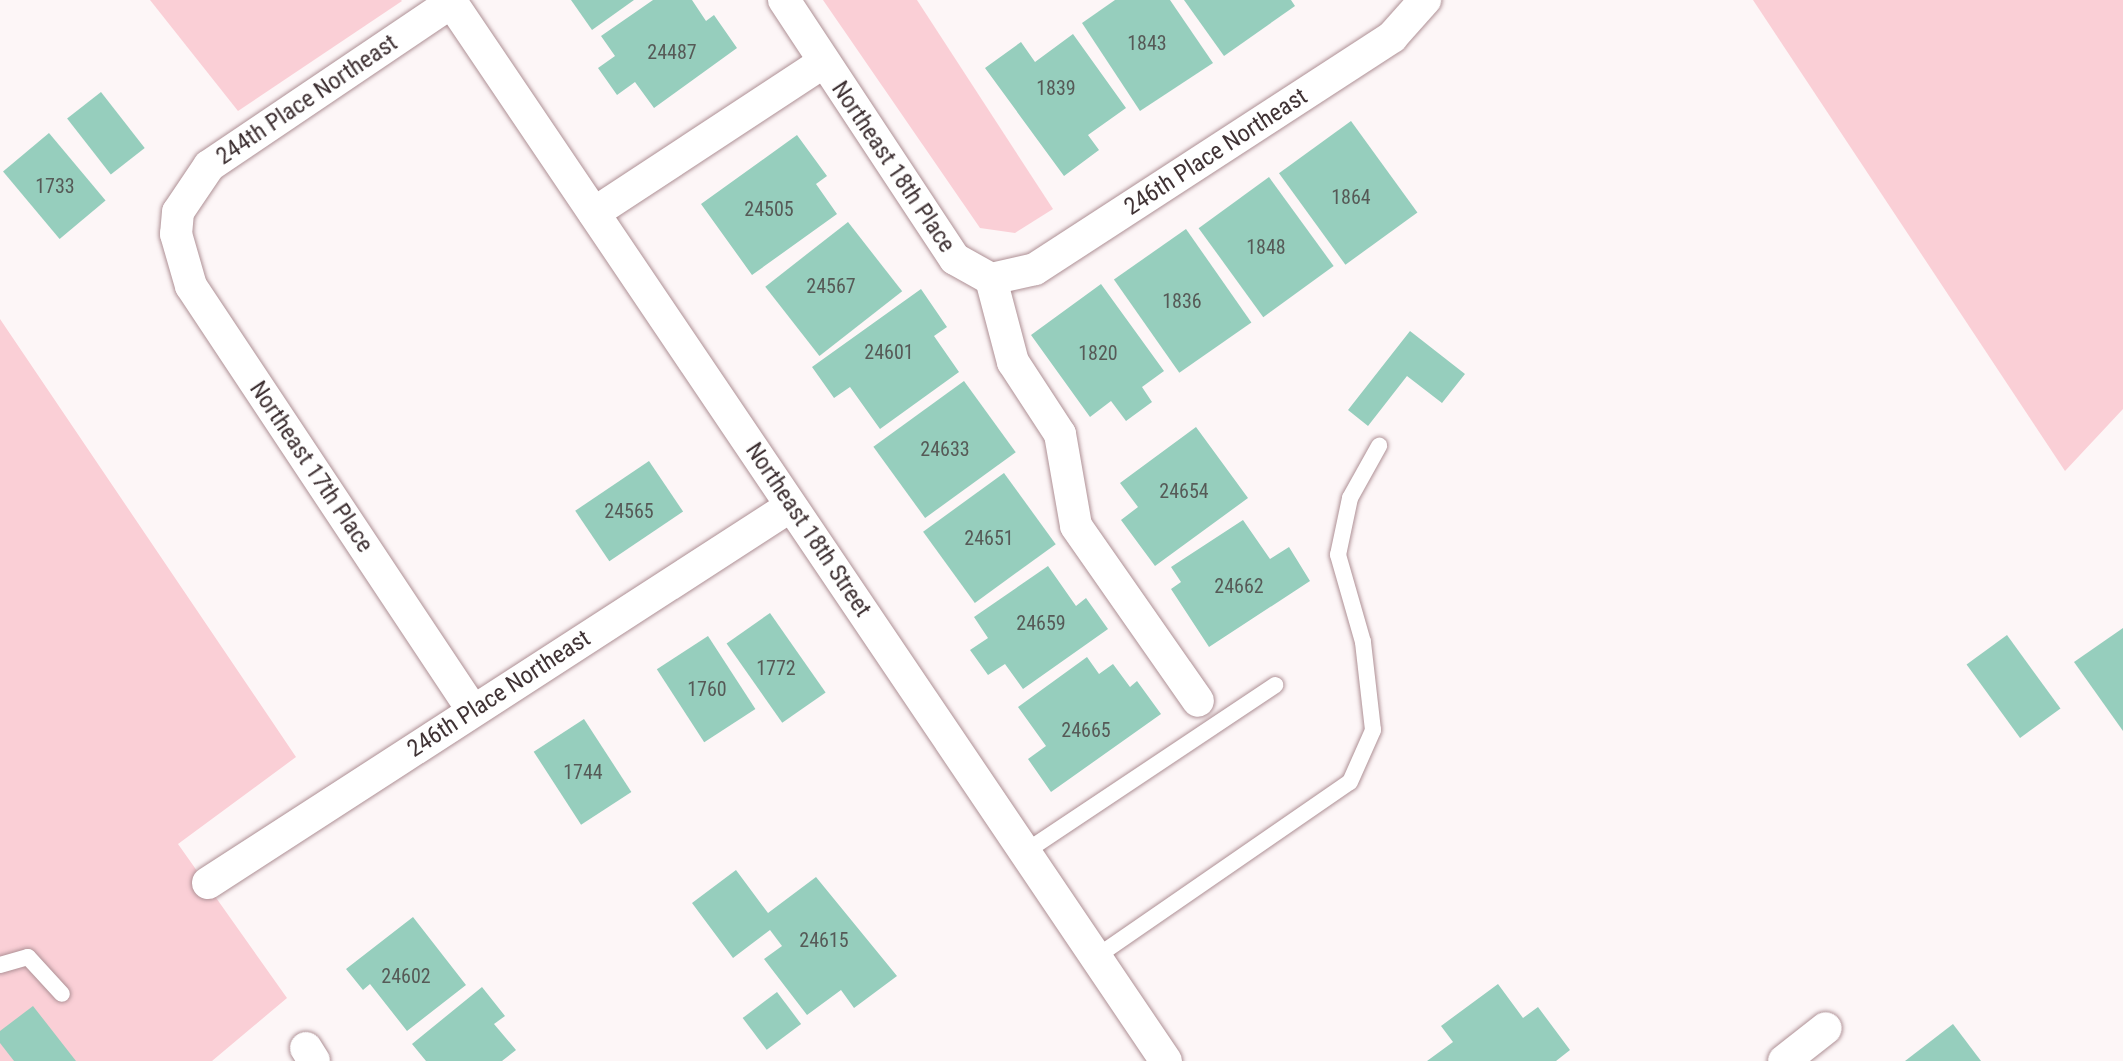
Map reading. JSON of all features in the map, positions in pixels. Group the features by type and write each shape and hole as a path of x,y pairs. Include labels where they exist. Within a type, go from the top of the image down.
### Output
{"street":[{"name":"Northeast 18th Place","path":"784,0 822,63 955,259 991,279"},
{"name":"246th Place Northeast","path":"991,279 1035,269 1392,37 1425,0"},
{"name":"244th Place Northeast","path":"178,212 209,166 451,1"},
{"name":"Northeast 18th Street","path":"451,1 1166,1061"},
{"path":"594,213 822,63"},
{"name":"Northeast 17th Place","path":"178,212 176,234 191,286 473,711"},
{"path":"991,279 1013,362 1060,434 1076,526 1198,701"},
{"name":"246th Place Northeast","path":"208,883 791,506"},
{"path":"1784,1061 1826,1028"}],"lane":[{"path":"1096,957 1350,782 1373,730 1363,642 1338,555 1350,498 1379,446"},
{"path":"1025,852 1275,685"},
{"path":"0,965 28,957 62,994"}],"shaded area":[{"path":"150,0 401,0 402,1 238,111"},
{"path":"823,0 917,0 1053,209 1015,233 980,228"},
{"path":"1753,0 2123,0 2123,409 2065,471"},
{"path":"0,319 296,757 178,844 287,998 212,1061 0,1061"}],"building":[{"path":"571,0 634,0 592,30"},
{"path":"653,0 692,0 706,21 714,15 737,48 654,108 635,82 617,95 598,68 615,56 601,36"},
{"path":"1115,0 1170,0 1213,63 1140,111 1082,23"},
{"path":"1184,0 1291,0 1295,6 1224,56"},
{"path":"1073,34 1126,108 1088,135 1099,150 1064,176 985,68 1021,42 1035,62"},
{"path":"101,92 145,148 111,174 67,118"},
{"path":"1351,121 1417,212 1345,265 1279,173"},
{"path":"49,133 106,200 60,239 3,172"},
{"path":"797,135 827,176 816,184 837,214 752,275 701,204"},
{"path":"1269,177 1334,266 1263,317 1199,228"},
{"path":"848,222 902,291 819,356 765,287"},
{"path":"1186,229 1251,322 1179,373 1114,279"},
{"path":"1101,284 1164,371 1142,387 1152,402 1126,421 1111,401 1090,417 1031,335"},
{"path":"921,289 947,327 934,336 959,372 880,429 850,387 834,398 812,367"},
{"path":"1410,331 1465,374 1442,403 1407,376 1368,426 1348,410"},
{"path":"964,381 1016,452 925,518 873,447"},
{"path":"1196,427 1248,498 1155,566 1121,520 1138,507 1120,483"},
{"path":"649,461 683,512 609,561 575,511"},
{"path":"1004,473 1056,544 975,603 923,532"},
{"path":"1243,520 1270,559 1289,547 1310,581 1209,647 1171,589 1181,582 1171,567"},
{"path":"1048,566 1076,606 1086,598 1108,629 1023,689 1005,664 988,675 970,650 988,638 974,617"},
{"path":"770,613 826,692 782,723 727,643"},
{"path":"2123,628 2123,731 2074,662"},
{"path":"2007,635 2060,709 2020,738 1967,664"},
{"path":"708,636 755,709 704,742 657,669"},
{"path":"1087,657 1099,674 1113,664 1130,687 1137,681 1161,714 1051,792 1028,759 1046,746 1018,707"},
{"path":"584,719 631,792 581,825 534,752"},
{"path":"736,870 768,913 816,877 897,976 854,1008 841,990 807,1015 764,959 782,946 770,930 733,958 692,903"},
{"path":"413,917 466,985 407,1031 370,984 363,990 346,969"},
{"path":"1498,984 1523,1018 1538,1007 1570,1050 1556,1061 1427,1061 1453,1042 1441,1026"},
{"path":"482,987 505,1016 494,1024 516,1050 502,1061 426,1061 412,1044"},
{"path":"777,992 801,1024 767,1050 743,1018"},
{"path":"33,1006 76,1061 14,1061 0,1043 0,1031"},
{"path":"1953,1024 1981,1061 1905,1061"}]}
